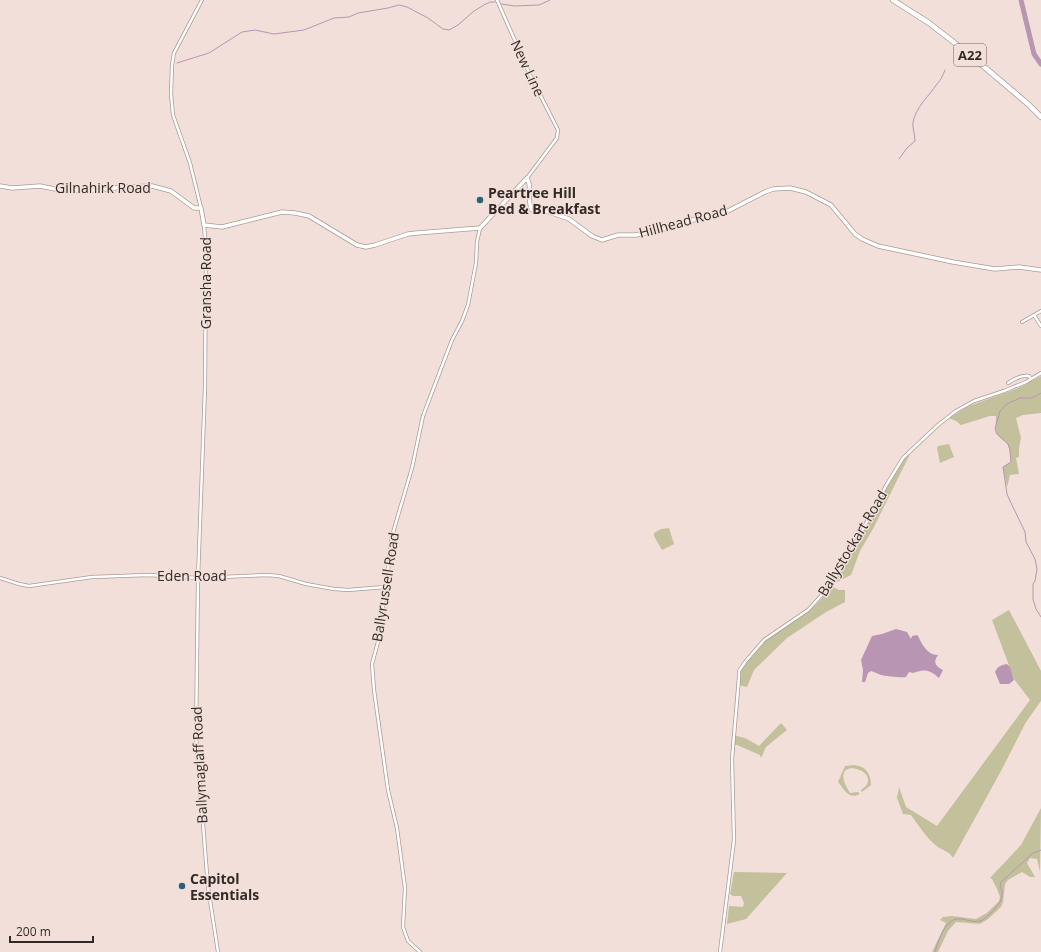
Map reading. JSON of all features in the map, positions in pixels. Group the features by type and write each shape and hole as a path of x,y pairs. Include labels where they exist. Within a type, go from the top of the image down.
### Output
{"highway":[{"name":"A22","path":"893,0 929,23 969,54 1028,104 1041,117"}],"street":[{"name":"Gransha Road","path":"198,578 204,395 206,264 204,226 190,163 173,115 170,94 174,53 202,0"},
{"name":"New Line","path":"496,0 556,126 558,136 547,153 527,178"},
{"path":"204,226 222,227 282,212 295,213 309,216 356,245 366,247 408,234 480,228 527,178"},
{"name":"Hillhead Road","path":"527,178 530,183 530,206 532,210 546,211 569,219 599,240 618,234 636,235 724,213 765,192 773,189 785,188 806,192 831,205 855,234 878,246 953,262 995,269 1019,267 1041,270"},
{"name":"Gilnahirk Road","path":"0,186 12,188 40,186 60,190 101,190 122,186 152,186 171,191 194,208 200,208"},
{"name":"Ballyrussell Road","path":"420,952 408,940 403,926 405,894 402,866 397,828 388,790 372,664 378,638 392,536 412,468 423,416 452,340 468,305 476,263 476,242 480,228"},
{"path":"1022,322 1041,311"},
{"path":"1034,315 1041,326"},
{"name":"Ballystockart Road","path":"720,952 734,840 732,759 741,667 764,640 808,610 828,589 903,458 938,425 956,411 974,401 1004,391 1041,373"},
{"path":"1008,383 1012,380 1026,376 1029,376 1031,379"},
{"name":"Eden Road","path":"0,578 29,586 100,577 148,575 198,578 267,575 279,576 306,584 334,589 385,587"},
{"name":"Ballymaglaff Road","path":"198,578 196,736 208,887 218,952"}],"green space":[{"path":"1041,376 1041,413 1023,415 1016,418 1021,438 1019,457 1016,458 1019,474 1010,475 1007,487 1003,467 1011,462 1010,451 1008,445 996,432 996,416 990,416 961,425 949,418 969,406 1016,389"},
{"path":"949,444 954,457 940,463 937,448 938,446"},
{"path":"910,454 873,529 860,551 851,575 837,582 835,580 899,466 903,459"},
{"path":"669,528 674,544 662,550 654,536 654,533 661,529"},
{"path":"831,586 839,590 845,590 845,602 826,612 787,638 754,670 747,687 738,685 741,671 746,660 754,650 775,633 812,608"},
{"path":"1009,610 1041,671 1041,701 1026,722 953,858 949,853 938,847 930,840 911,815 903,814 897,798 899,787 906,807 937,826 1030,700 1014,679 992,620"},
{"path":"781,723 787,730 766,747 761,758 760,755 737,745 733,745 733,735 745,738 759,746"},
{"path":"854,765 867,771 870,777 871,785 862,792 861,790 867,783 867,777 863,772 856,769 849,769 844,772 844,780 850,793 858,792 860,794 852,796 847,793 838,782 845,766"},
{"path":"1041,808 1040,872 1037,859 1030,858 1027,863 1035,877 1030,877 1022,872 1008,880 1005,884 1001,907 980,924 956,922 948,931 938,952 932,952 946,923 940,920 943,917 952,916 976,919 987,913 999,901 1000,897 997,889 990,878 1021,845"},
{"path":"734,872 787,873 746,919 727,924 729,906 743,907 744,903 741,896 733,896 730,894"}],"shaded area":[{"path":"896,629 907,632 911,639 912,636 917,635 923,646 928,651 934,655 938,655 935,662 938,667 943,670 939,678 926,671 913,673 909,672 906,677 894,677 881,675 871,671 868,673 865,682 862,682 863,670 861,660 872,636"},
{"path":"1007,664 1010,667 1014,680 1009,684 1000,684 995,672 1000,666"}],"waterway":[{"path":"501,4 515,6 539,5 550,0"},
{"path":"1021,0 1034,54 1041,64"},
{"path":"177,63 209,53 242,32 255,30 274,34 304,30 334,18 349,17 358,13 399,5 407,7 428,18 443,29 449,30 458,25 474,11 490,2 495,2"},
{"path":"899,159 907,148 915,141 913,124 917,111 940,81 945,70"},
{"path":"1041,393 1032,398 1020,398 1007,404 1000,411 995,429 997,434 1008,444 1010,450 1011,462 1003,467 1007,494 1025,532 1026,542 1035,559 1037,569 1033,584 1033,599 1036,609 1041,617"},
{"path":"935,952 939,940 950,922 957,919 976,922 985,918 1000,902 1002,894 1002,890 1000,888 1001,882 1033,853 1041,850"}],"place":[{"name":"Peartree Hill Bed & Breakfast","path":"480,200"},
{"name":"Capitol Essentials","path":"182,886"}]}
